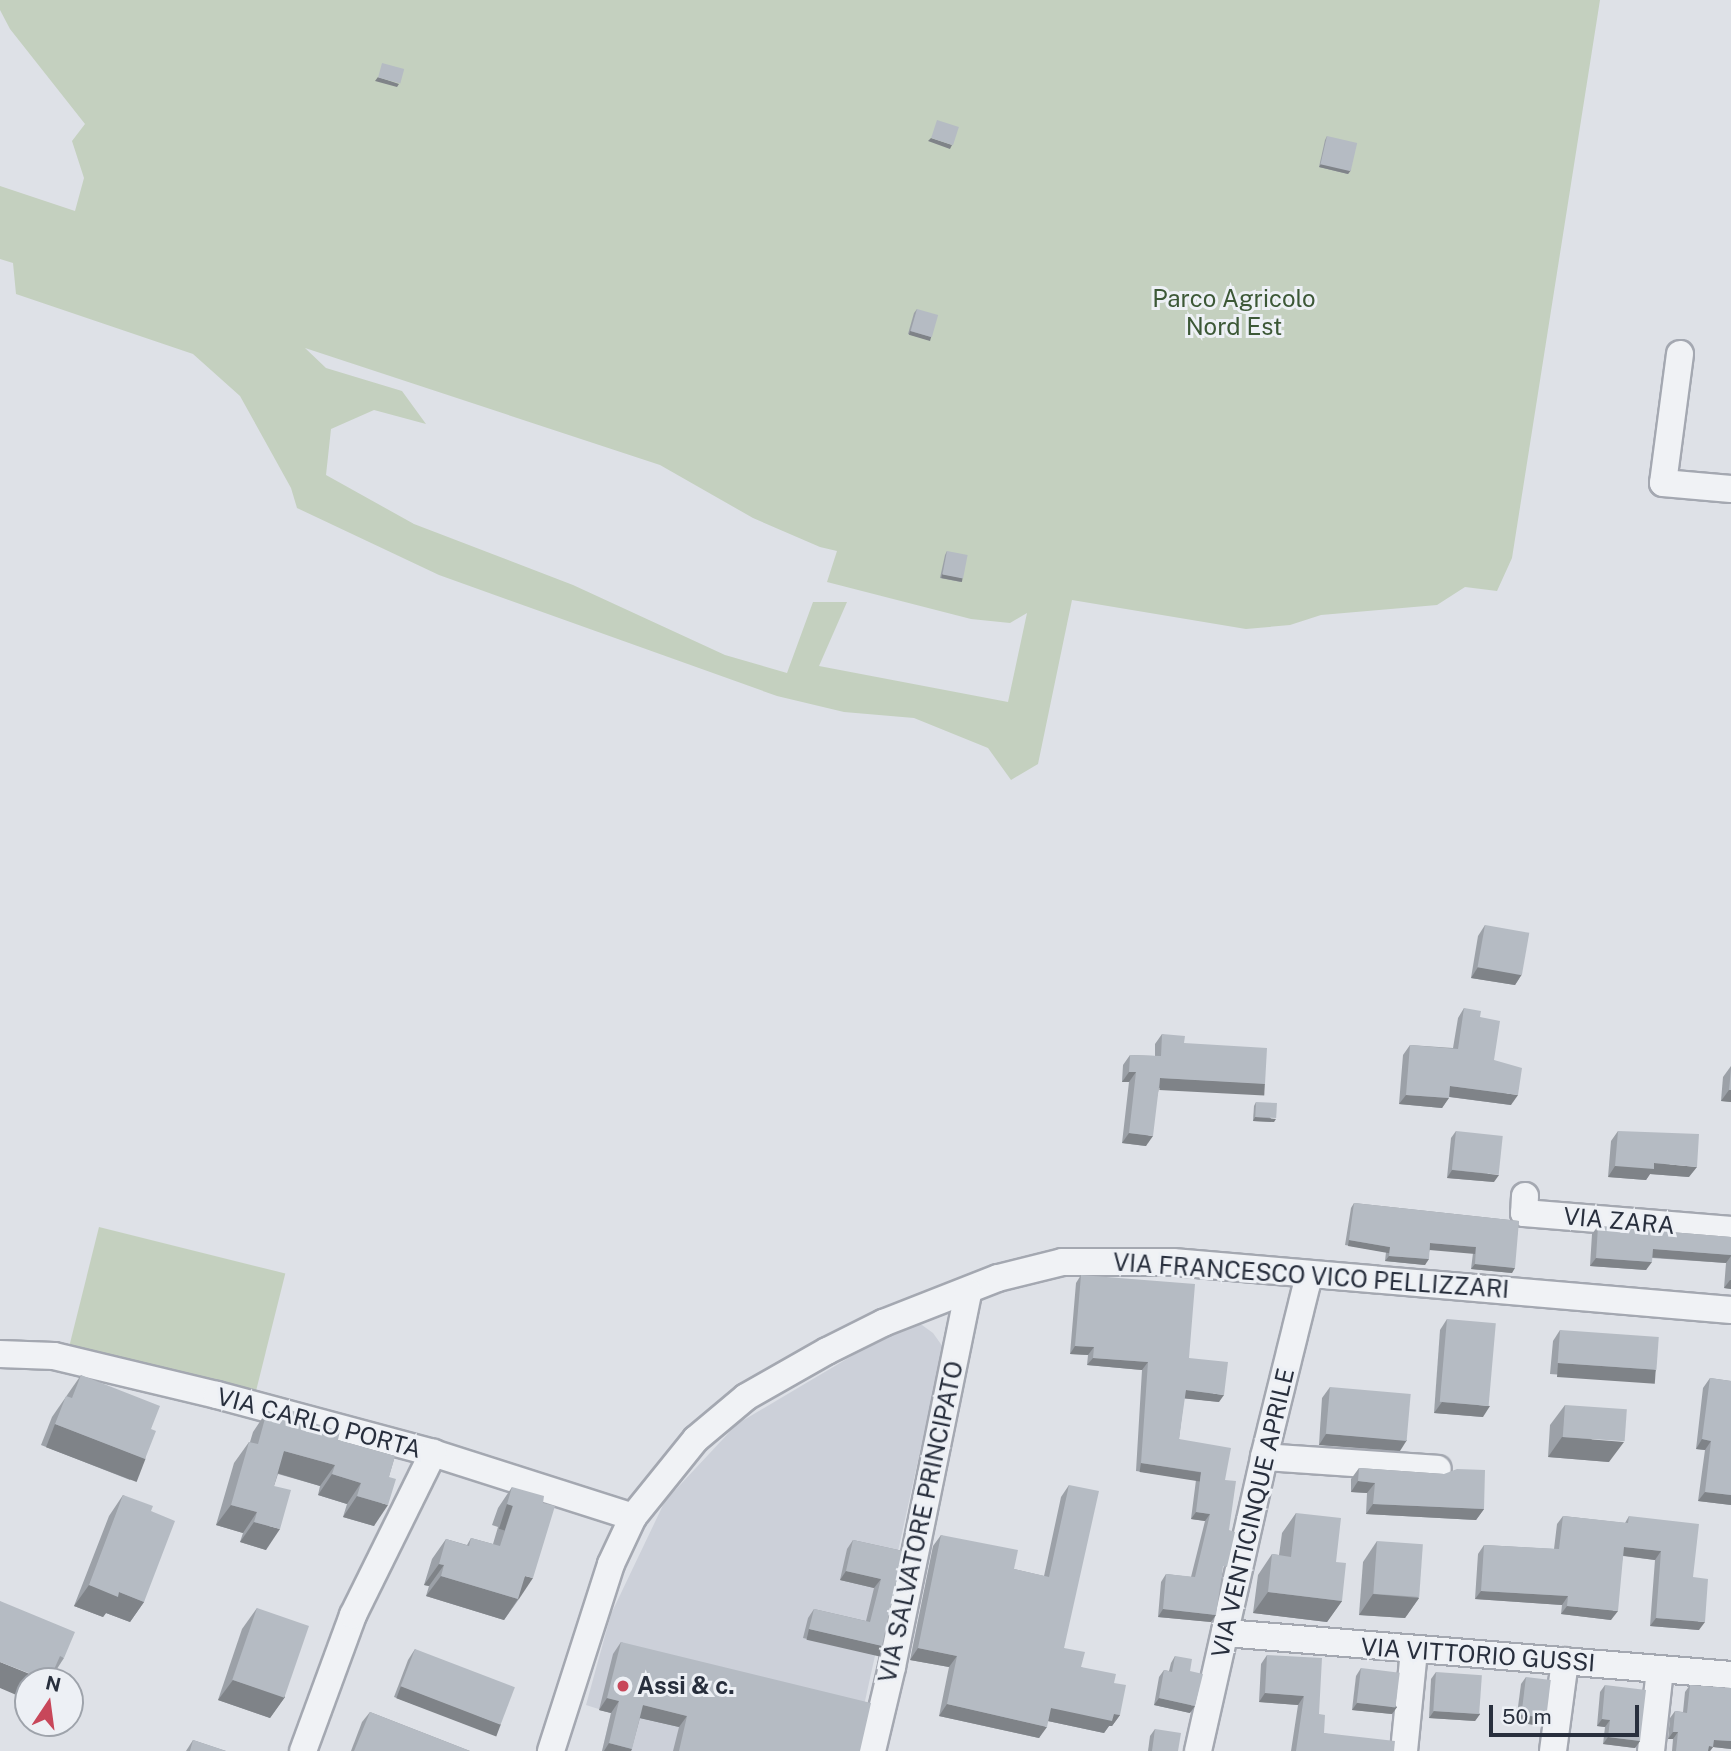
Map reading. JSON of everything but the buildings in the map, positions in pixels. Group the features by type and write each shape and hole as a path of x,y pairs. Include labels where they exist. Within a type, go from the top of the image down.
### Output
{"street":[{"path":"1680,354 1663,483 1731,489"},
{"name":"VIA ZARA","path":"1525,1196 1524,1213 1731,1230"},
{"name":"VIA FRANCESCO VICO PELLIZZARI","path":"551,1751 611,1564 633,1517 696,1439 746,1397 883,1323 1017,1272 1062,1262 1173,1262 1731,1310"},
{"name":"VIA VENTICINQUE APRILE","path":"1198,1751 1264,1457 1309,1275"},
{"name":"VIA SALVATORE PRINCIPATO","path":"872,1751 895,1654 968,1292"},
{"name":"VIA CARLO PORTA","path":"2,1359 54,1356 217,1395 433,1453 633,1517"},
{"path":"303,1751 353,1615 433,1453"},
{"path":"1264,1457 1437,1469"},
{"name":"VIA VITTORIO GUSSI","path":"1225,1633 1414,1651 1731,1675"},
{"path":"1404,1751 1414,1651"},
{"path":"1553,1751 1565,1661"},
{"path":"1651,1751 1660,1670"}],"shaded area":[{"path":"904,1325 922,1325 933,1333 943,1347 854,1751 602,1751 611,1713 586,1705 611,1614 665,1501 737,1424"}],"green space":[{"name":"Parco Agricolo Nord Est","path":"0,0 1600,0 1512,558 1497,591 1465,587 1437,605 1321,615 1290,625 1246,629 1072,600 1038,764 1011,780 988,748 914,718 844,712 777,696 439,575 297,508 291,488 240,396 193,354 16,294 13,263 0,259 0,186 75,211 84,178 72,141 85,124 10,29 0,10","holes":["305,348 660,465 753,518 820,547 837,551 827,582 971,619 1010,623 1027,613 1008,702 819,666 847,602 813,602 787,673 725,655 573,585 414,524 326,475 331,429 374,410 426,424 402,391 326,368"]},
{"path":"99,1227 285,1273 255,1396 69,1349"}],"place":[{"name":"Assi & c.","path":"623,1686"}]}
